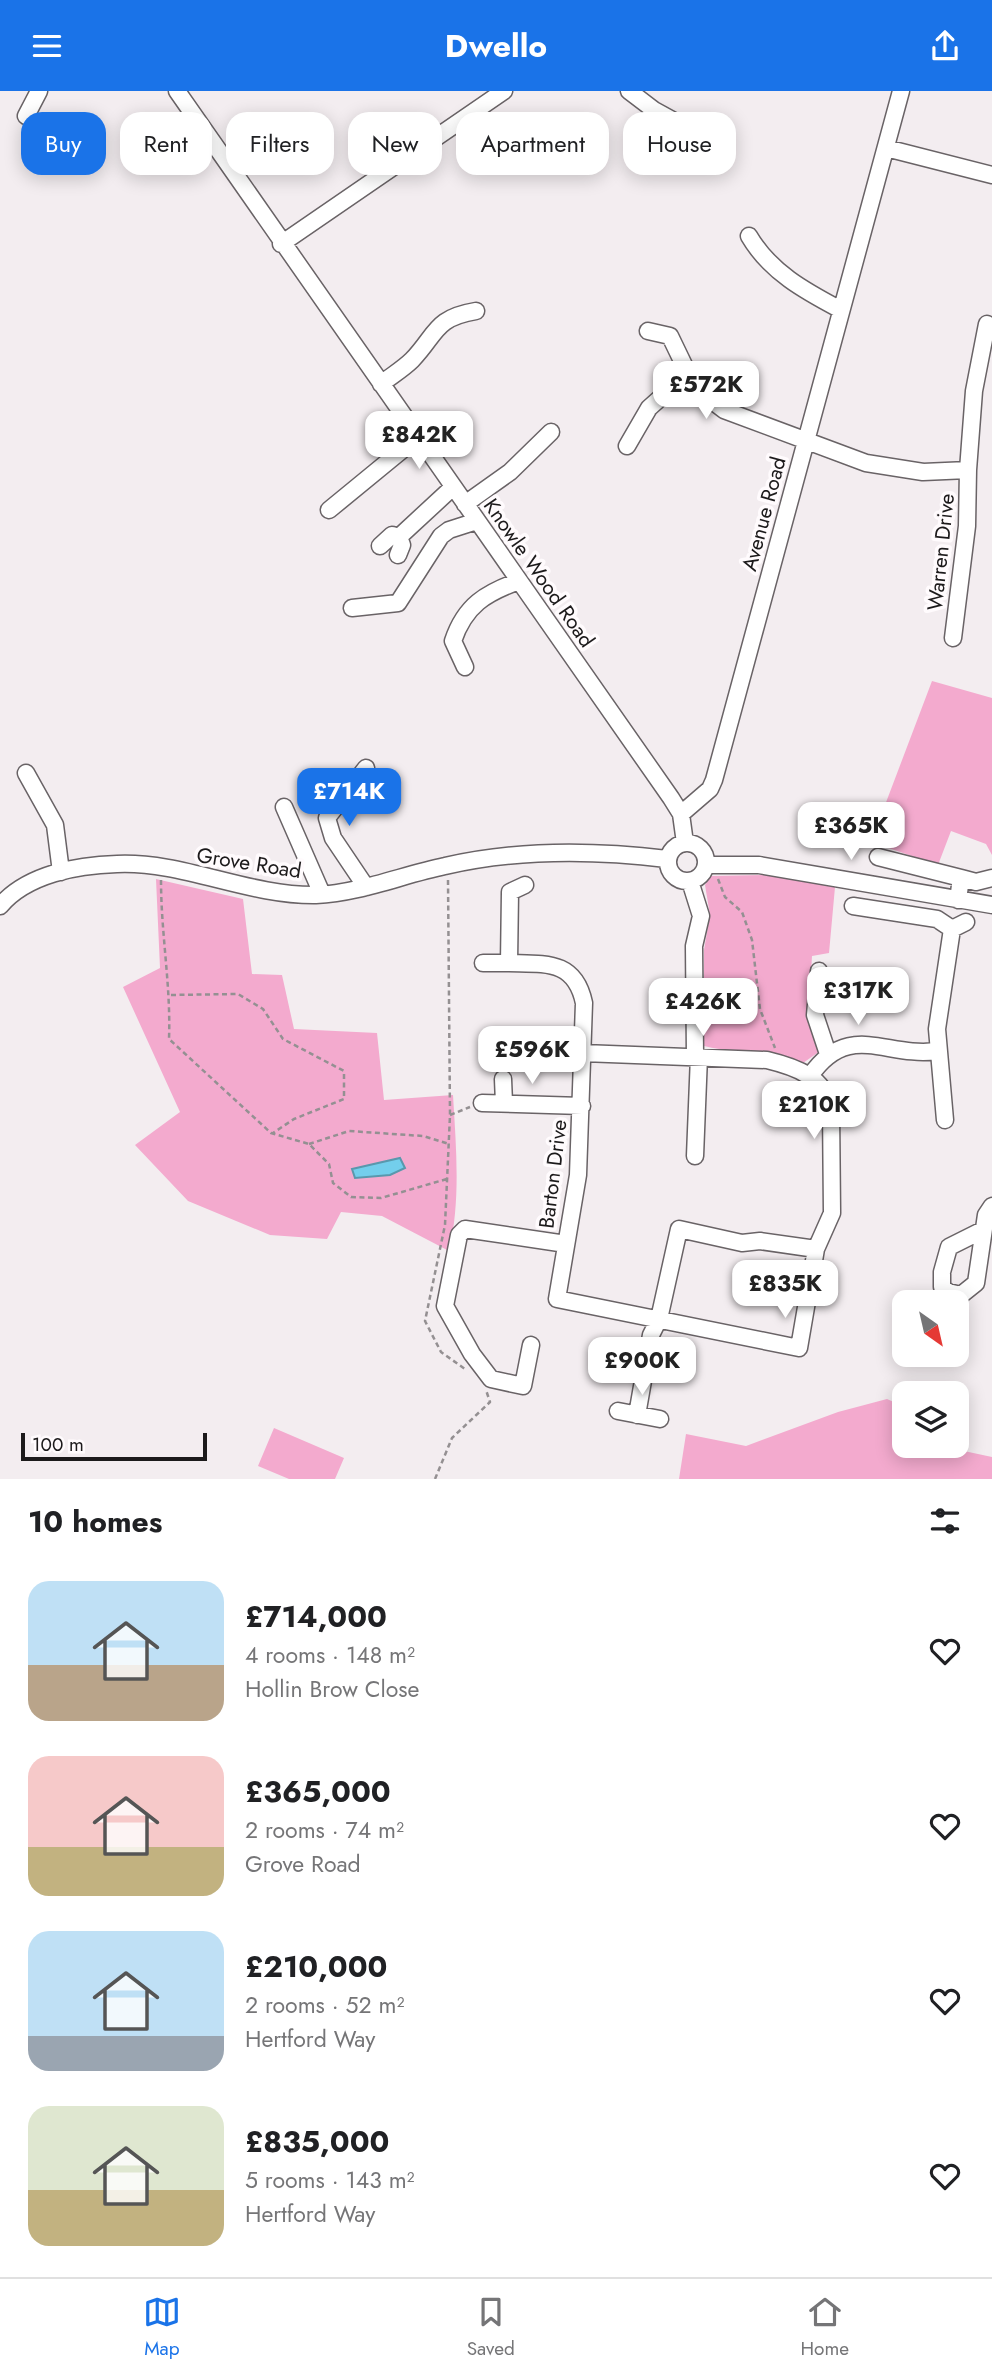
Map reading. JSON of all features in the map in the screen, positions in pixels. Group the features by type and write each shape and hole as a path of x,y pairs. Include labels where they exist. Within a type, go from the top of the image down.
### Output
{"street":[{"name":"Knowle Wood Road","path":"177,91 281,244 681,814 685,843"},
{"path":"281,244 504,91"},
{"path":"629,91 658,112"},
{"name":"Avenue Road","path":"681,814 710,789 714,780 901,91"},
{"path":"27,112 31,94"},
{"path":"886,148 984,179"},
{"path":"749,236 760,255 778,272 841,310"},
{"path":"381,384 413,359 435,329 458,314 476,311"},
{"name":"Warren Drive","path":"953,638 967,526 968,470 975,391 987,324"},
{"name":"Warren Drive","path":"648,331 676,330 687,374 705,398 724,410 866,463 923,472 968,470"},
{"path":"627,446 649,408 687,374"},
{"path":"465,504 510,472 551,432"},
{"path":"329,510 418,437"},
{"path":"400,537 453,487"},
{"path":"352,608 398,603 441,536 449,530 477,521"},
{"path":"380,545 392,535 400,537"},
{"path":"398,555 402,545 400,537"},
{"path":"465,667 453,641 459,622 487,593 519,581"},
{"path":"366,768 327,818 333,838 366,887"},
{"path":"26,773 55,825 61,872"},
{"path":"284,807 322,894"},
{"path":"690,881 673,874 667,859 677,846 685,843 699,848 709,865"},
{"name":"Grove Road","path":"0,906 14,891 61,872 94,865 128,863 281,893 322,894 366,887 448,865 494,858 601,851 667,859"},
{"path":"878,857 976,882 992,878"},
{"path":"690,881 702,874 709,865"},
{"path":"709,865 759,865 992,905"},
{"path":"958,899 961,878"},
{"path":"690,881 701,916 694,946 697,1056 695,1156"},
{"path":"509,963 504,891 525,885"},
{"path":"853,905 959,925 937,1029 937,1051 951,1097 945,1120"},
{"name":"Barton Drive","path":"483,963 550,965 572,975 580,986 584,1003 578,1175 557,1299 659,1319"},
{"path":"819,971 815,1015 828,1054"},
{"path":"810,1076 834,1049 853,1045 924,1053 937,1051"},
{"path":"583,1053 767,1060 810,1076 829,1097 832,1213 816,1249 799,1348 659,1319"},
{"path":"503,1079 504,1103"},
{"path":"482,1103 582,1106"},
{"path":"815,1149 832,1149"},
{"path":"984,1230 986,1215 992,1206"},
{"path":"531,1345 523,1386 487,1381 445,1306 459,1235 465,1229 566,1244"},
{"path":"637,1415 651,1335 659,1319 679,1229 742,1243 760,1241 816,1249"},
{"path":"618,1411 660,1419"}],"path":[{"path":"448,865 450,1115 446,1225 425,1321 441,1352 473,1375"},
{"path":"709,865 725,897 742,912 752,940 760,1009 782,1064"},
{"path":"161,869 165,968 171,995 169,1039 271,1133 309,1145 329,1164 333,1183 351,1197 381,1198 447,1179"},
{"path":"171,995 238,994 263,1009 282,1039 344,1071 344,1099 294,1119 272,1134"},
{"path":"450,1115 482,1103"},
{"path":"309,1145 349,1131 423,1136 449,1144"},
{"path":"435,1479 452,1438 490,1402 487,1381"}],"shaded area":[{"path":"932,681 992,698 992,855 986,844 951,831 938,865 871,842"},
{"path":"770,875 835,887 829,953 812,956 808,1024 823,1049 803,1063 704,1046 704,950 710,915 705,885 711,876"},
{"path":"156,879 243,899 252,974 282,975 294,1029 377,1033 384,1100 453,1095 456,1193 449,1251 382,1216 341,1212 327,1239 270,1235 188,1201 135,1145 180,1112 123,987 160,968"},
{"path":"887,1399 892,1401 892,1458 969,1458 969,1452 992,1457 992,1479 679,1479 686,1434 746,1446 838,1412"},
{"path":"274,1428 344,1458 335,1479 289,1479 258,1466"}],"water":[{"path":"400,1158 405,1168 390,1175 355,1178 352,1169"}]}
